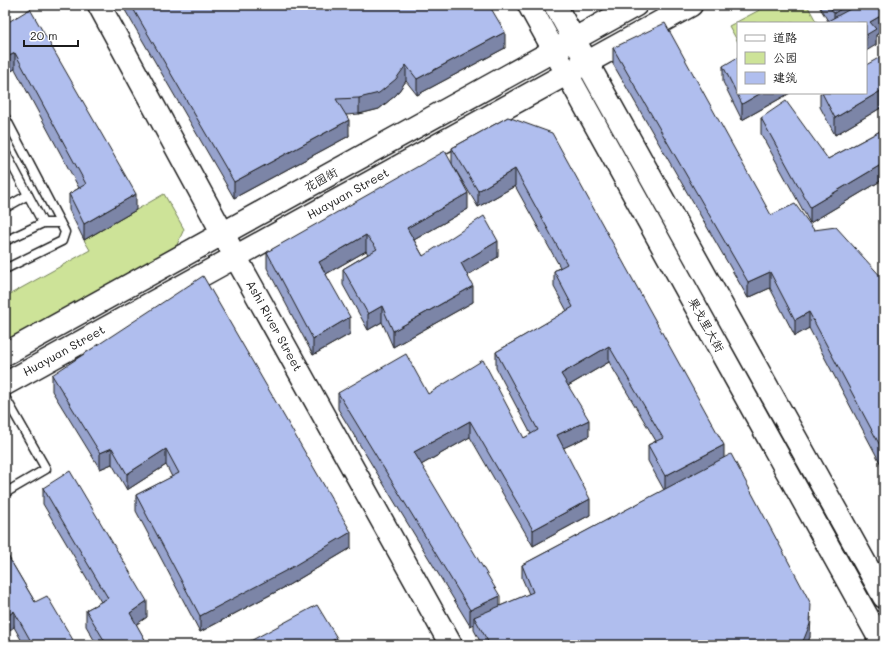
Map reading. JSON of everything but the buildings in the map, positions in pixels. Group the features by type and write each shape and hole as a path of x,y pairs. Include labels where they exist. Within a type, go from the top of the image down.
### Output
{"main road":[{"name":"Ashi River Street","path":"100,5 235,256 451,645"},
{"name":"果戈里大街","path":"529,5 882,645"},
{"name":"果戈里大街","path":"554,5 884,597"},
{"name":"花园街","path":"5,354 636,5"},
{"name":"Huayuan Street","path":"5,384 690,5"}],"lane":[{"path":"5,117 65,232 62,241 5,269"},
{"path":"6,155 43,223"},
{"path":"5,208 28,195"},
{"path":"5,241 43,223 60,223"},
{"path":"5,397 46,469 5,492"}],"green space":[{"path":"769,5 807,5 816,22 737,22 737,40 729,26"},
{"path":"164,194 184,229 176,247 5,342 5,297 90,250 84,240"}]}
